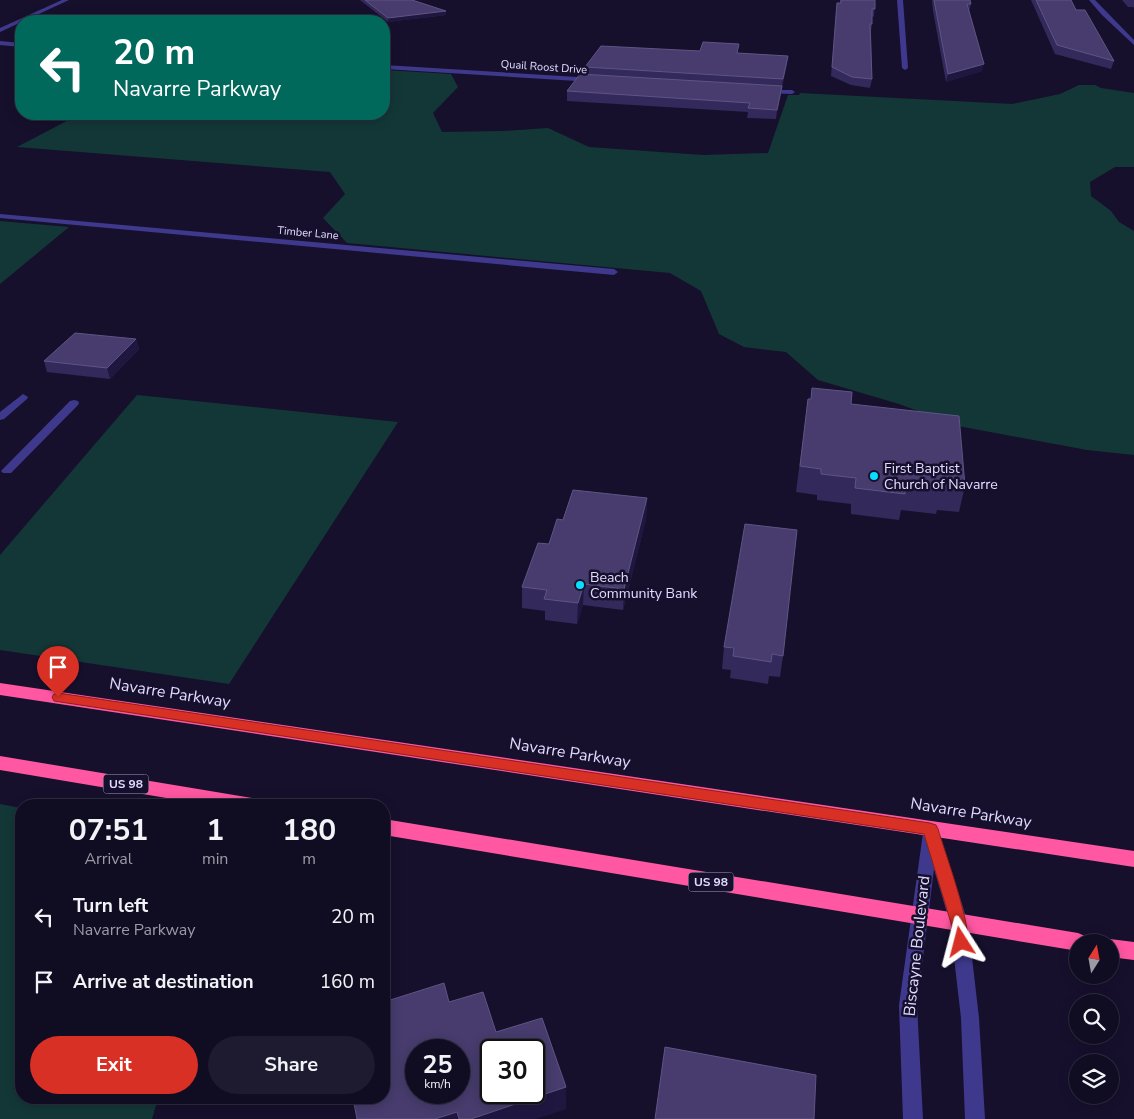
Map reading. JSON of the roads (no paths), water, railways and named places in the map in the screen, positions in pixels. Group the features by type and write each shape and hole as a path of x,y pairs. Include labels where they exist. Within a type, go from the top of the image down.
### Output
{"highway":[{"name":"Navarre Parkway","path":"0,689 1134,860"},
{"name":"US 98","path":"0,763 216,799"},
{"name":"US 98","path":"390,828 1069,941"},
{"path":"1119,950 1134,952"}],"street":[{"path":"33,15 66,0"},
{"path":"900,0 905,68"},
{"path":"1092,0 1134,43"},
{"path":"0,30 15,23"},
{"path":"0,43 15,44"},
{"name":"Quail Roost Drive","path":"390,67 603,81"},
{"path":"762,90 792,92"},
{"name":"Timber Lane","path":"0,216 614,272"},
{"path":"0,417 23,397"},
{"path":"2,473 74,403"},
{"name":"Biscayne Boulevard","path":"912,1119 908,1005 930,829"},
{"name":"Biscayne Boulevard","path":"930,829 958,923 970,1018 975,1119"}],"place":[{"name":"First Baptist Church of Navarre","path":"874,476"},
{"name":"Beach Community Bank","path":"580,585"}]}
